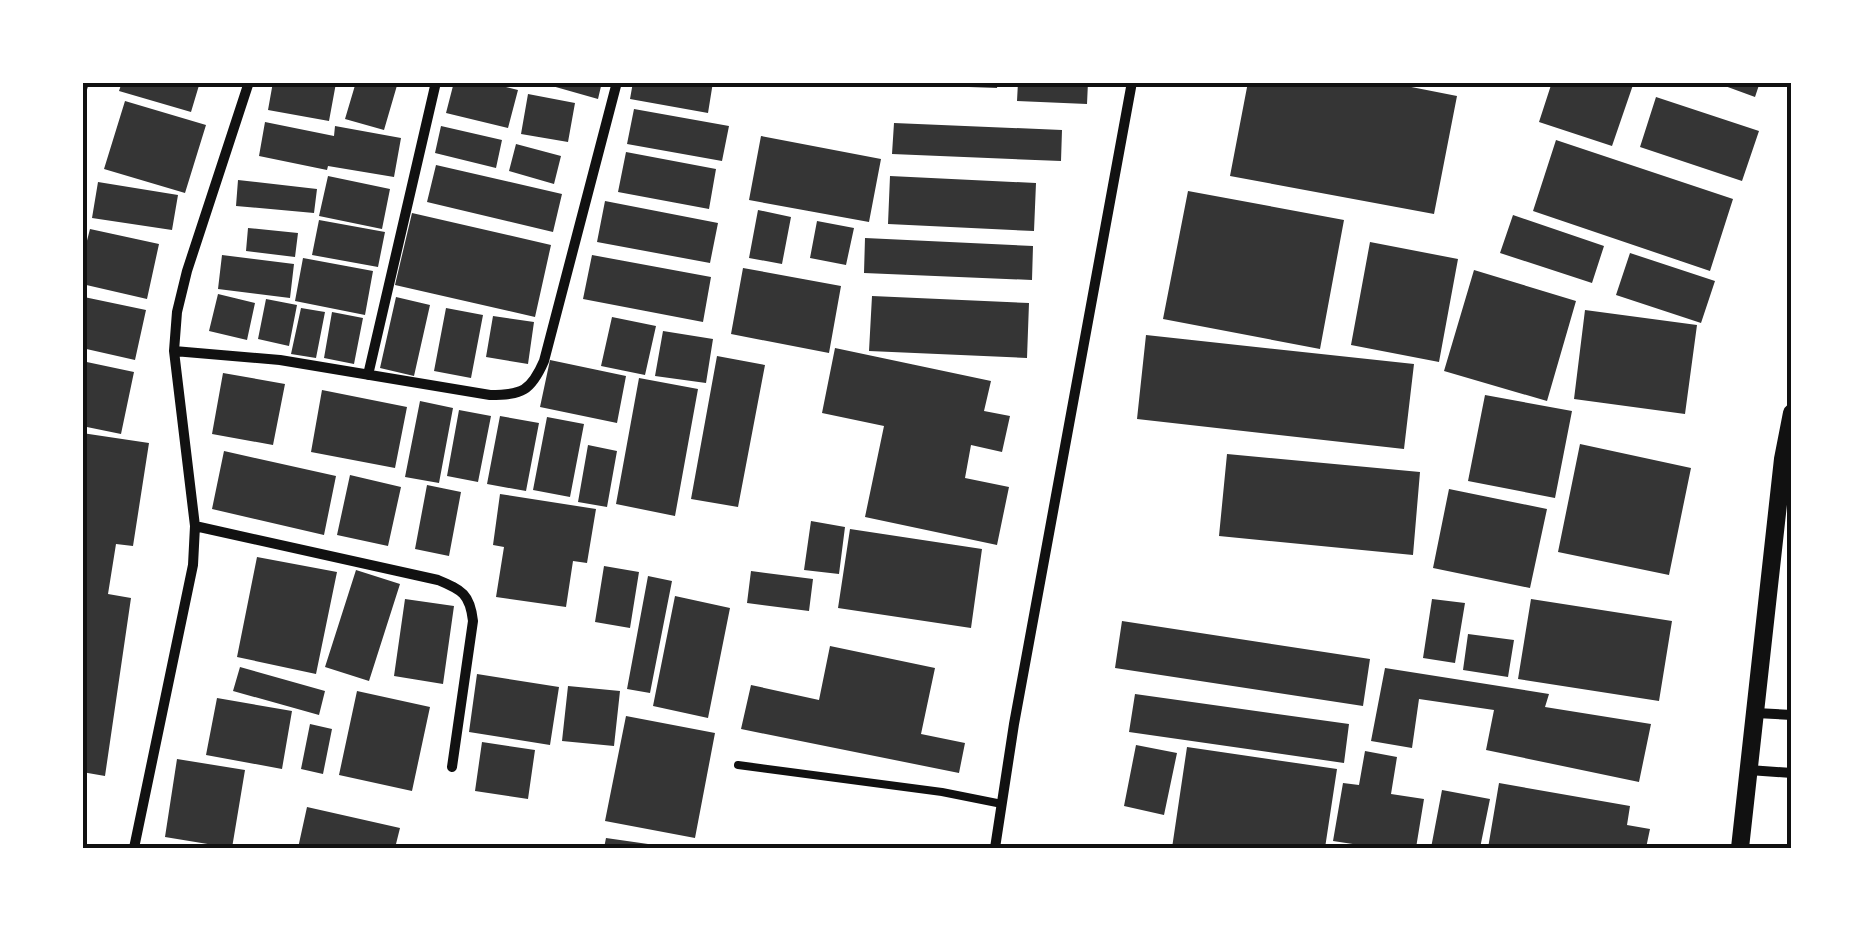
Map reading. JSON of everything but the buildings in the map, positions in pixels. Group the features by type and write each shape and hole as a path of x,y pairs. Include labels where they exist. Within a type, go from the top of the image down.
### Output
{"street":[{"path":"134,848 193,565 195,526 174,351 177,312 186,271 250,82"},
{"path":"368,375 436,82"},
{"path":"174,351 280,360 490,395 507,395 531,386 544,361 617,82"},
{"path":"995,848 1014,724 1132,82"},
{"path":"1740,848 1792,414"},
{"path":"195,526 438,580 461,591 471,604 473,621 452,767"},
{"path":"1756,712 1792,715"},
{"path":"1749,770 1792,772"}],"lane":[{"path":"738,764 1002,804"}]}
